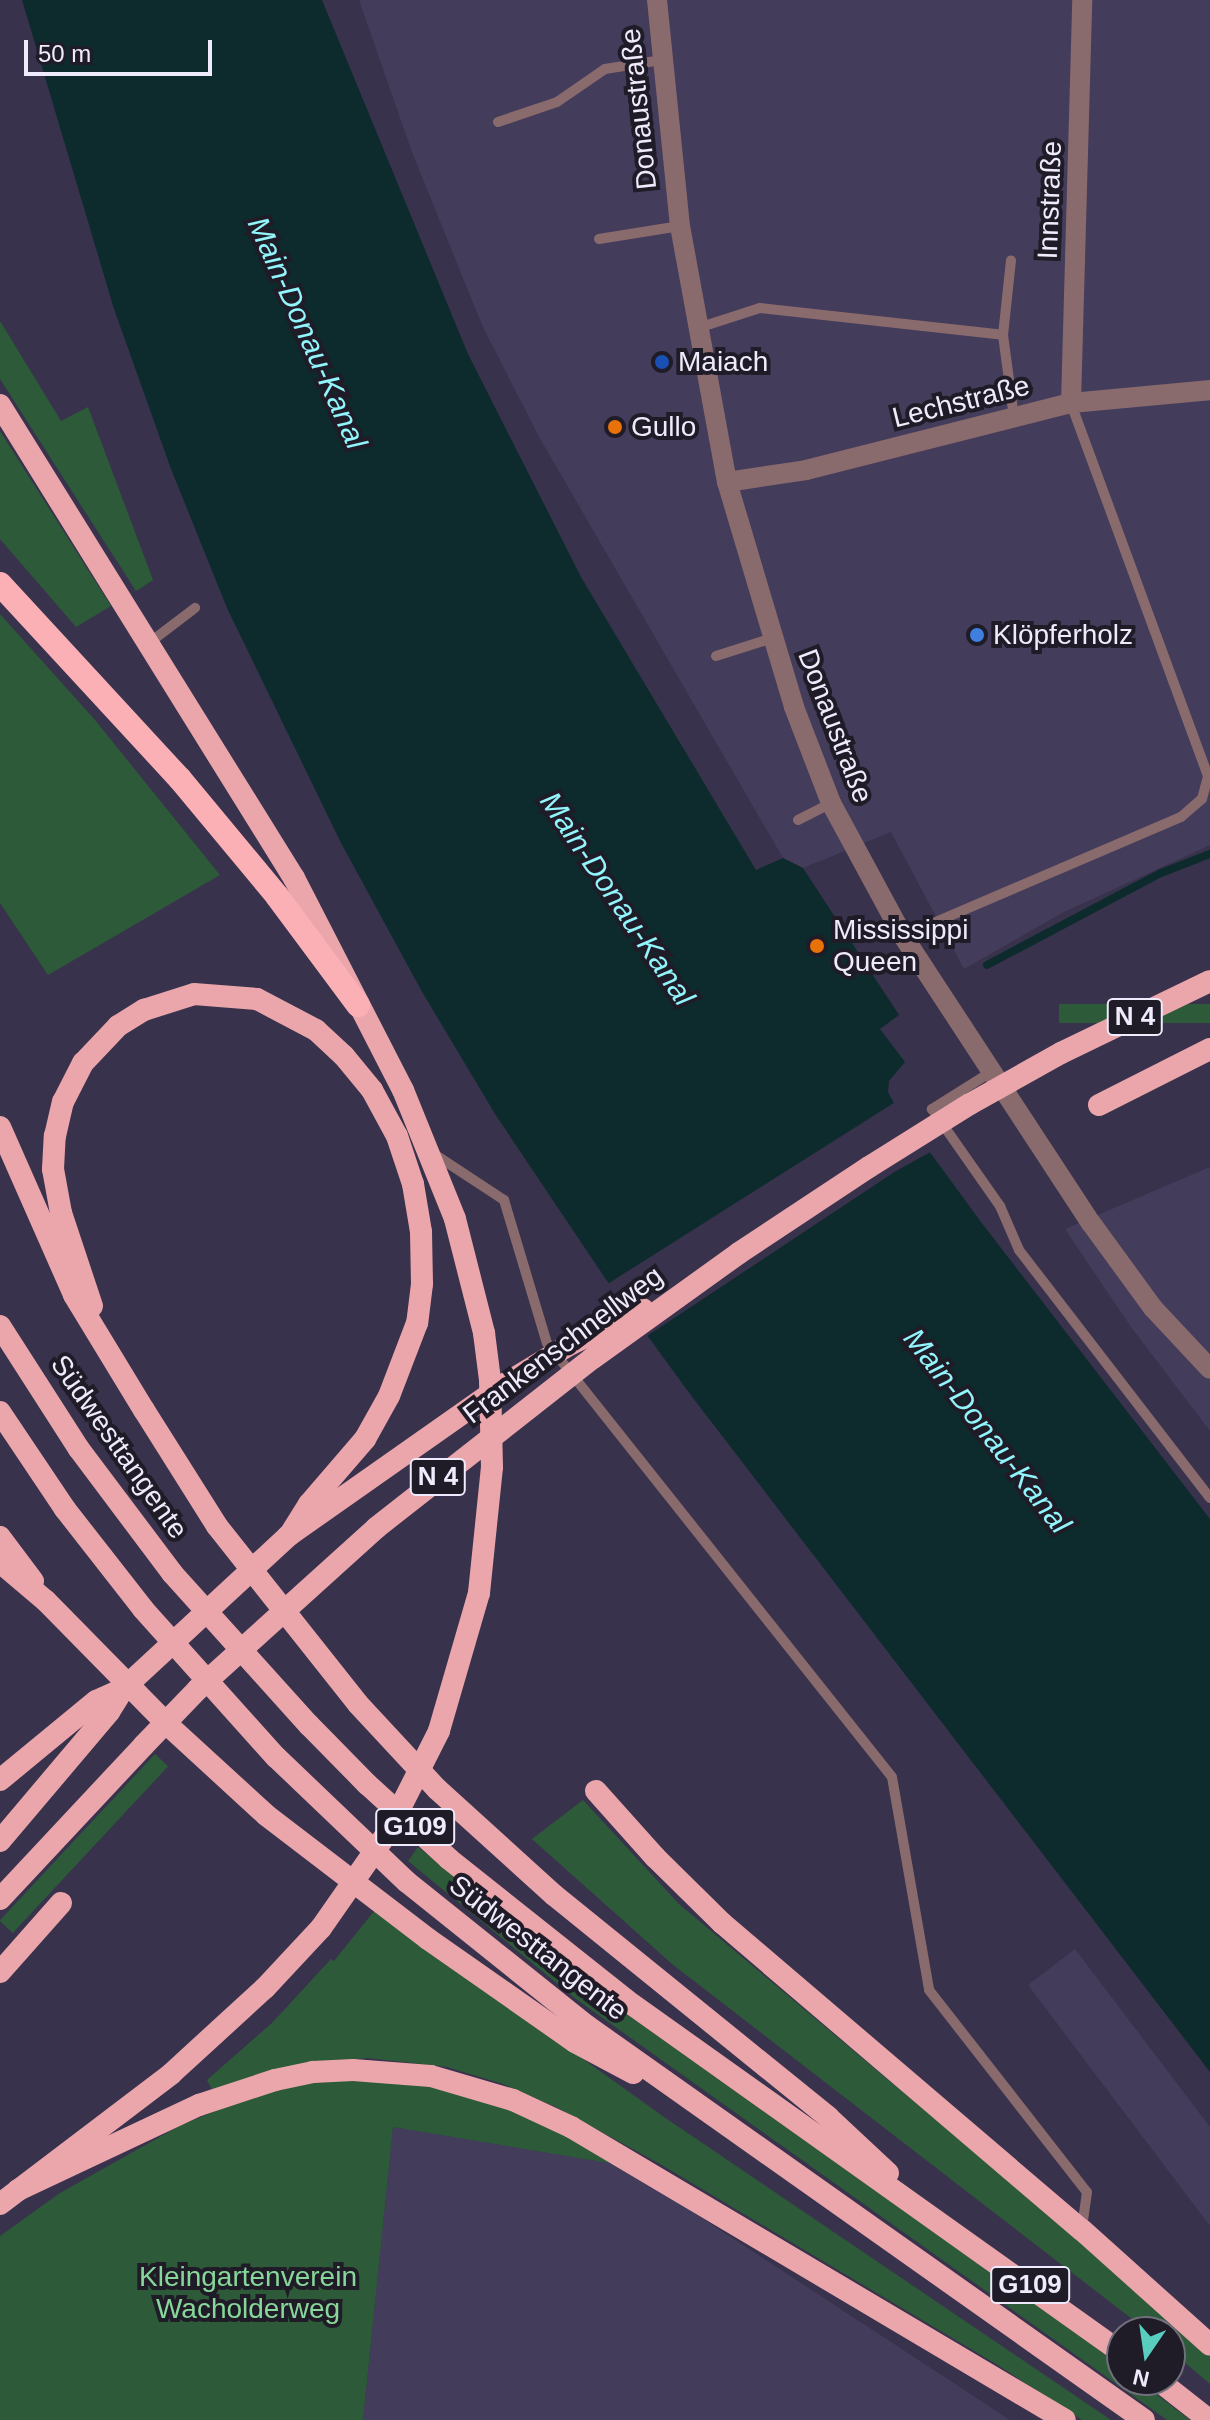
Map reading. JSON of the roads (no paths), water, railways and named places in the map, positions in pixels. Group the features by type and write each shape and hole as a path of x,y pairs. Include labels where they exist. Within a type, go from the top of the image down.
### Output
{"highway":[{"path":"0,405 294,878 430,1152 455,1219 475,1290 490,1380 493,1425 490,1509 479,1593 439,1731 388,1832 321,1928 255,1998 171,2074 9,2197"},
{"path":"0,584 180,779 277,896 358,1005"},
{"name":"Frankenschnellweg","path":"0,1899 209,1679 376,1528 593,1358 694,1284 869,1167 970,1104 1061,1053 1210,981"},
{"path":"105,1345 58,1198 54,1150 63,1102 77,1072 98,1045 144,1010 194,994 237,995 273,1005 316,1030 344,1056 372,1090 397,1136 413,1184 421,1232 422,1284 417,1323 405,1362 365,1439 309,1504 288,1536"},
{"name":"N 4","path":"1099,1105 1210,1049"},
{"path":"0,1127 51,1250 105,1345 225,1536 358,1704 437,1789 554,1895 828,2117 937,2219"},
{"path":"0,1780 103,1707 288,1536 503,1385 571,1344 694,1284"},
{"name":"Südwesttangente","path":"0,1326 79,1449 172,1573 309,1725 367,1784 449,1859 582,1966 1106,2341"},
{"name":"Südwesttangente","path":"0,1412 65,1509 143,1609 266,1747 345,1826 492,1953 708,2114 930,2266 1144,2420"},
{"path":"0,1537 46,1601"},
{"path":"0,1562 46,1601 119,1678 223,1778 322,1859 575,2042 708,2114"},
{"path":"0,1841 103,1707"},
{"path":"596,1791 655,1857 722,1923 1082,2230 1210,2345"},
{"path":"0,1972 61,1903"},
{"path":"9,2197 199,2105 275,2080 313,2072 353,2070 431,2076 513,2100 571,2127 1065,2420"},
{"path":"1178,2396 1209,2420"}],"street":[{"name":"Donaustraße","path":"657,0 680,226 727,482 794,707 831,803 903,936 991,1072 1153,1308 1210,1369"},
{"name":"Innstraße","path":"1071,403 1082,0"},
{"name":"Lechstraße","path":"727,482 806,470 1071,403 1210,390"}],"lane":[{"path":"498,122 557,102 605,69 662,60"},
{"path":"599,239 680,226"},
{"path":"1011,260 1003,335 1014,417"},
{"path":"698,328 760,308 1003,335"},
{"path":"903,936 1181,817 1202,799 1208,776 1071,403"},
{"path":"149,643 195,608"},
{"path":"716,656 773,638"},
{"path":"798,820 831,803"},
{"path":"991,1072 932,1109 1000,1206 1019,1250 1210,1498"},
{"path":"430,1152 504,1200 547,1343 892,1777 929,1990 1087,2192 1082,2230"}],"water":[{"name":"Main-Donau-Kanal","path":"22,0 322,0 468,354 581,577 756,870 783,858 803,868 899,1015 880,1029 905,1062 889,1081 888,1092 894,1103 981,1222 1210,1519 1210,2072 693,1398 605,1278 495,1114 421,990 340,841 227,608 171,469 114,309"}],"waterway":[{"path":"987,965 1161,873 1210,854"}],"place":[{"name":"Maiach","path":"662,362"},
{"name":"Gullo","path":"615,427"},
{"name":"Klöpferholz","path":"977,635"},
{"name":"Mississippi Queen","path":"817,946"}],"park label":[{"name":"Kleingartenverein Wacholderweg","path":"248,2293"}]}
